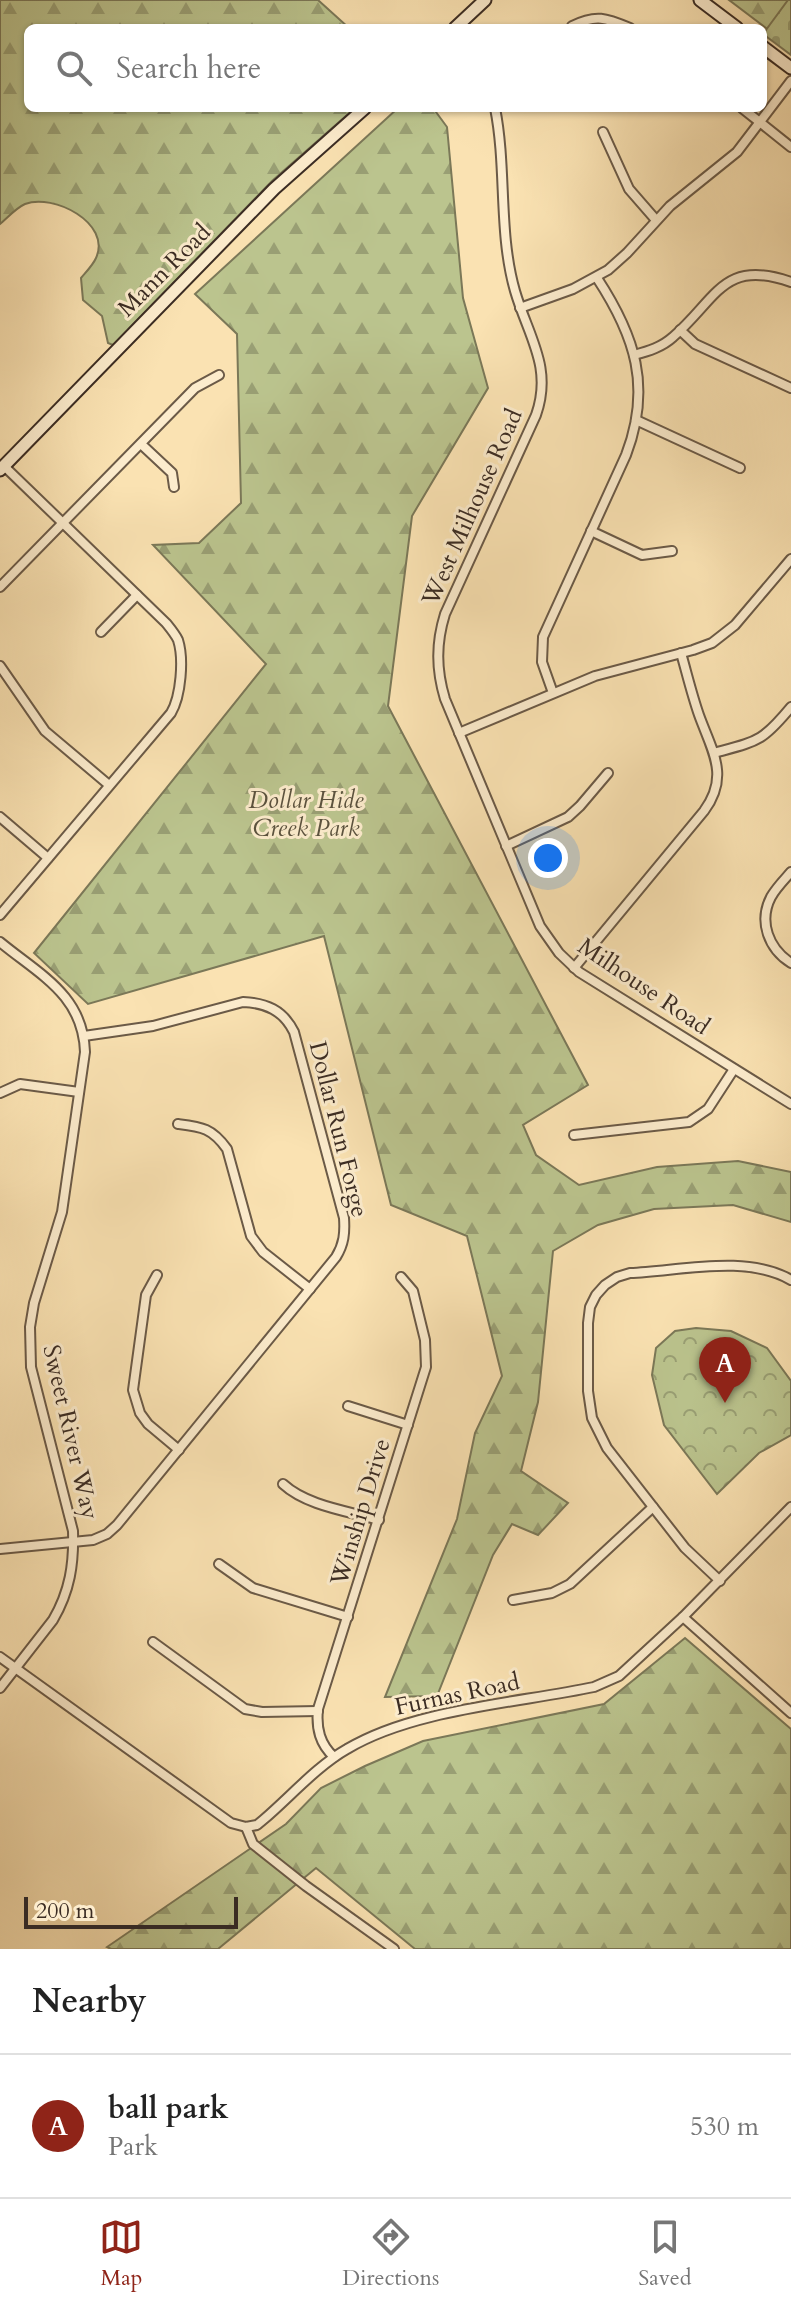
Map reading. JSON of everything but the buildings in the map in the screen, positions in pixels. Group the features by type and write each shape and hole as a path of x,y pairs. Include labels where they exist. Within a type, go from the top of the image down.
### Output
{"main road":[{"path":"459,24 485,0"},
{"path":"700,0 732,24"},
{"path":"767,50 791,68"},
{"name":"Mann Road","path":"2,468 274,189 361,112"}],"street":[{"path":"577,24 593,17 621,24"},
{"path":"520,308 597,278 619,261 656,220 732,157 791,81"},
{"name":"West Milhouse Road","path":"459,733 440,682 438,640 448,606 536,415 543,379 541,363 520,308 508,260 495,112"},
{"path":"747,112 791,147"},
{"path":"603,132 629,189 656,220"},
{"path":"634,355 659,347 719,289 736,278 762,274 791,282"},
{"path":"553,693 542,662 541,644 626,455 636,420 638,392 634,355 624,322 597,278"},
{"path":"680,330 695,344 791,388"},
{"path":"0,587 195,388 219,375"},
{"path":"636,420 740,468"},
{"path":"141,444 172,473 174,487"},
{"path":"0,915 174,707 179,690 180,659 176,635 63,523 2,468"},
{"path":"591,531 642,555 672,551"},
{"path":"459,733 595,676 708,644 730,630 791,559"},
{"path":"101,632 137,595"},
{"path":"574,968 706,808 714,794 718,778 714,753 681,653"},
{"path":"0,666 45,731 109,785"},
{"path":"714,753 763,737 791,707"},
{"name":"Milhouse Road","path":"459,733 540,926 559,953 574,968 791,1104"},
{"path":"506,846 568,817 608,773"},
{"path":"0,817 48,858"},
{"path":"791,872 773,894 766,916 771,942 791,963"},
{"name":"Sweet River Way","path":"0,942 73,1006 84,1036 85,1052 62,1212 34,1303 29,1349 73,1531 71,1578 60,1608 0,1688"},
{"name":"Dollar Run Forge","path":"0,1549 93,1540 107,1534 343,1247 344,1218 294,1032 289,1022 271,1007 243,1002 153,1026 84,1036"},
{"path":"574,1135 679,1125 692,1121 708,1109 734,1069"},
{"path":"0,1093 20,1084 79,1092"},
{"path":"178,1124 200,1126 219,1138 227,1149 251,1236 263,1252 310,1289"},
{"path":"720,1581 689,1553 601,1440 590,1411 588,1316 598,1293 611,1281 630,1273 736,1266 766,1269 791,1280"},
{"path":"157,1275 146,1295 133,1390 140,1413 148,1424 179,1450"},
{"name":"Winship Drive","path":"318,1711 425,1370 427,1350 413,1291 401,1277"},
{"path":"348,1406 408,1425"},
{"path":"283,1484 312,1500 379,1520"},
{"path":"513,1600 555,1592 570,1584 653,1507"},
{"name":"Furnas Road","path":"246,1827 257,1825 334,1757 394,1727 601,1685 624,1671 683,1617 791,1507"},
{"path":"219,1564 253,1588 348,1617"},
{"path":"683,1617 791,1713"},
{"path":"153,1642 245,1709 262,1712 318,1711 320,1738 334,1757"},
{"path":"0,1657 231,1823 246,1827 253,1844 394,1949"}],"green space":[{"path":"0,0 318,0 345,24 24,24 24,112 350,112 272,181 113,345 108,343 102,316 83,300 81,278 95,261 99,245 96,233 88,223 64,207 37,202 25,204 0,224"},
{"path":"729,0 791,0 791,47 767,29 767,24 761,24"},
{"path":"791,0 791,55 767,37 767,29"},
{"name":"Dollar Hide Creek Park","path":"394,112 436,112 447,127 463,298 488,388 412,516 388,706 588,1085 523,1125 536,1155 579,1185 657,1167 738,1161 791,1172 791,1222 733,1205 654,1209 598,1225 553,1251 538,1402 521,1471 568,1503 538,1535 512,1524 493,1555 437,1696 385,1697 457,1519 475,1433 502,1376 467,1236 391,1205 324,936 88,1004 34,953 266,664 153,545 199,543 241,503 237,334 195,294"},
{"path":"696,1328 731,1331 767,1348 791,1381 791,1435 759,1453 717,1494 664,1425 652,1375 656,1348 675,1331"},
{"path":"685,1638 791,1729 791,1949 415,1949 316,1868 218,1949 107,1947 286,1824 321,1788 423,1741 604,1704"}],"place":[{"name":"ball park","path":"725,1403"}]}
